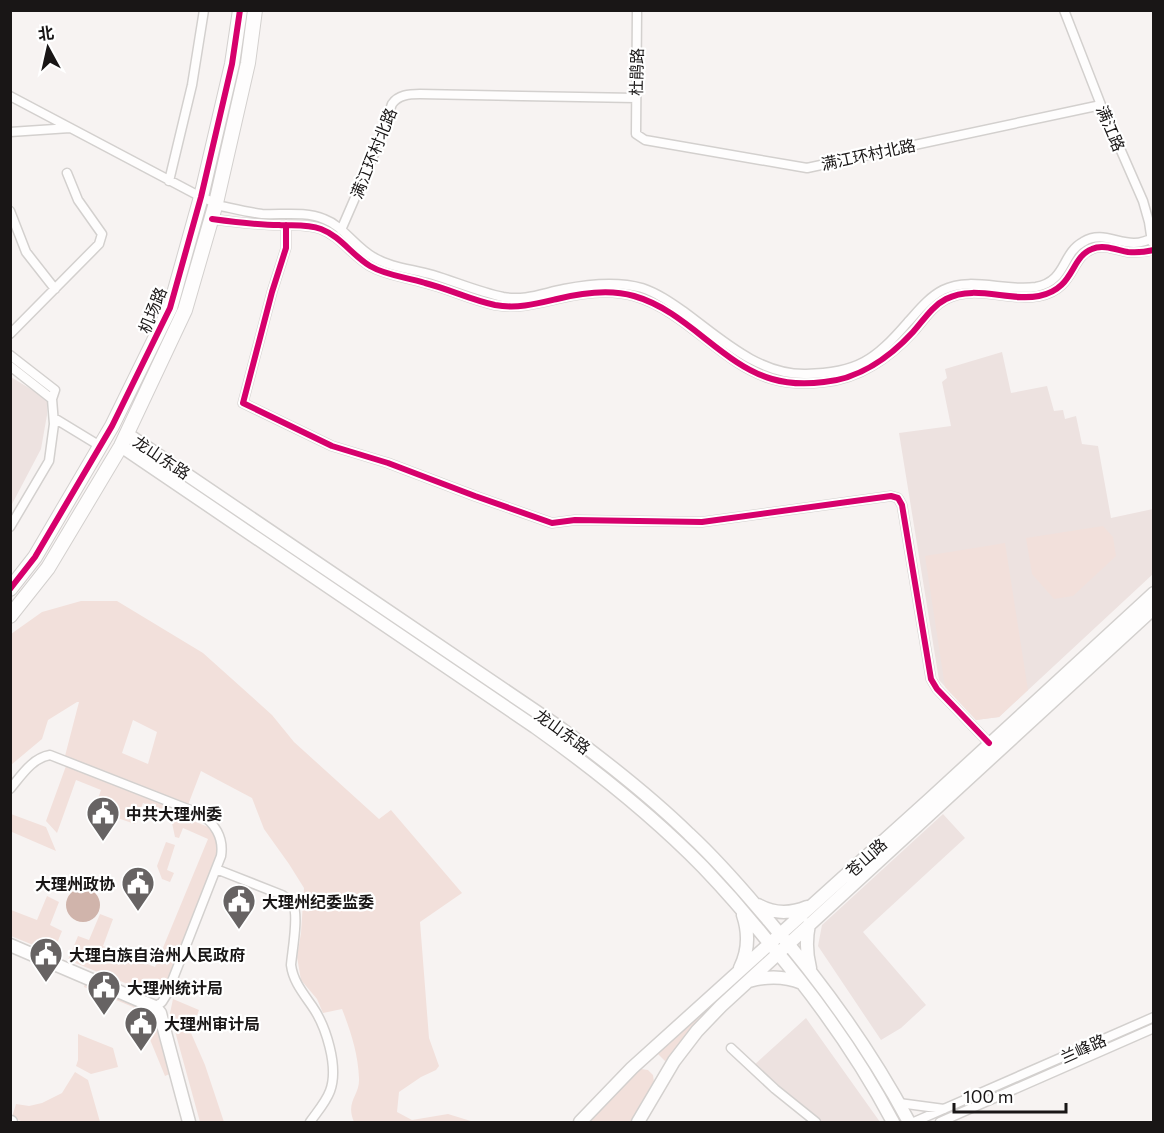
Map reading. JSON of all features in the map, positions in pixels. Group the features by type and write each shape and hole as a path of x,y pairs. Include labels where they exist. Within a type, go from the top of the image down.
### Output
{"main road":[{"name":"机场路","path":"10,589 35,557 116,419 170,308 201,197 232,64 240,10"},
{"name":"机场路","path":"10,616 48,568 124,440 185,310 214,209 248,63 255,10"},
{"name":"龙山东路","path":"124,440 152,451 543,715 644,793 688,832 721,866 812,972 855,1031 911,1122"},
{"name":"龙山东路","path":"124,440 144,462 574,755 678,842 711,875 802,983 844,1039 893,1122"},
{"path":"144,462 152,451"},
{"name":"苍山路","path":"580,1122 632,1068 738,972 784,939 814,904 1154,593"},
{"name":"苍山路","path":"784,939 809,924 1154,608"},
{"path":"754,903 771,911 783,913 814,904"},
{"path":"738,972 745,957 748,941 746,924 740,908"},
{"path":"809,924 807,951 812,972"},
{"path":"10,945 154,1007 160,1013 189,1122"},
{"name":"苍山路","path":"638,1122 683,1048 712,1014 745,983 774,948"},
{"path":"745,983 772,977 788,978 802,983"}],"street":[{"path":"169,181 192,85 204,10"},
{"name":"杜鹃路","path":"636,134 637,10"},
{"name":"满江路","path":"1064,10 1101,105 1143,201 1153,243"},
{"name":"满江路","path":"1070,10 1154,217"},
{"name":"满江环村北路","path":"341,230 374,154 392,104 401,96 420,94 636,98"},
{"path":"10,96 201,197 214,209 242,223 312,226 322,229 376,269 494,305 524,306 599,293 635,296 670,313 740,364 760,375 832,372 868,361 882,351 932,297 945,289 977,285 1024,288 1045,285 1059,274 1077,246 1089,239 1108,238 1127,243 1153,243"},
{"name":"满江环村北路","path":"636,134 645,140 807,168 1101,105"},
{"path":"10,132 70,128"},
{"path":"10,334 99,244 102,238 102,234 78,200 67,173"},
{"path":"214,209 315,216 328,220 363,251 378,260 500,296 530,298 566,288 605,284 645,289 666,300 783,382 829,382 848,378 863,371 901,344 945,299 975,293 1032,297 1042,295 1054,291 1067,280 1082,257 1094,248 1144,252 1153,243"},
{"path":"10,211 26,252 55,289"},
{"path":"286,225 286,248 243,403 332,446 388,463 552,523 575,519 702,522 891,496 898,498 902,505 931,679 937,690 989,743"},
{"path":"910,320 918,326"},
{"path":"10,355 55,390 52,399 54,424 49,462 10,527"},
{"path":"10,366 52,399"},
{"path":"54,418 100,446"},
{"path":"10,789 28,767 47,755 52,755 198,813 211,821 220,840 221,856 167,994 162,1002 154,1007"},
{"path":"216,870 282,895 294,905 296,914 292,971 321,1022 333,1069 332,1085 328,1096 310,1122"},
{"name":"兰峰路","path":"911,1122 1154,1017"},
{"name":"兰峰路","path":"944,1122 1154,1028"},
{"path":"731,1048 775,1089 816,1122"},
{"path":"899,1103 944,1109"}],"shaded area":[{"path":"1002,352 1011,393 1047,386 1054,411 1063,410 1065,419 1076,416 1082,444 1098,446 1111,518 1153,509 1153,574 999,717 976,720 939,680 899,433 951,426 942,382 947,378 945,369"},
{"path":"11,377 47,399 47,415 41,449 11,506"},
{"path":"1103,526 1113,537 1116,556 1073,596 1054,599 1032,574 1026,538"},
{"path":"1005,543 1028,690 999,717 976,720 945,687 925,556"},
{"path":"81,601 117,601 203,653 272,715 294,742 379,819 391,810 462,893 420,922 429,1038 439,1066 399,1092 397,1112 412,1120 448,1114 474,1122 354,1122 351,1109 359,1078 351,1035 342,1009 323,1013 317,999 301,980 297,957 304,888 264,829 252,798 201,771 188,805 65,756 79,702 48,720 42,739 11,765 11,634 42,612","holes":["133,720 157,732 148,764 122,753"]},
{"path":"66,766 165,803 162,809 143,803 135,824 94,810 101,790 76,780 57,833 46,821"},
{"path":"11,814 46,827 56,851 12,832 11,835"},
{"path":"176,814 213,829 220,848 164,991 150,993 68,960 78,936 89,940 100,914 113,919 103,946 155,967 208,839 183,828 179,838 175,837 172,823"},
{"path":"943,814 965,838 863,932 926,1005 901,1028 881,1040 818,946 822,925"},
{"path":"166,842 175,845 167,870 174,873 170,882 162,879 157,866"},
{"path":"83,888 95,893 100,905 95,917 83,922 71,917 66,905 71,893"},
{"path":"47,896 59,902 50,925 62,931 53,953 11,936 11,910 37,920"},
{"path":"740,975 742,979 665,1061 657,1053"},
{"path":"86,980 147,1006 161,1030 172,1073 165,1076 144,1025 140,1025 133,1007 84,987"},
{"path":"173,999 199,1010 191,1033 205,1065 224,1122 200,1122 170,1013"},
{"path":"806,1018 880,1122 819,1122 753,1066"},
{"path":"78,1034 113,1048 118,1067 91,1074 76,1066"},
{"path":"641,1069 648,1070 653,1075 654,1082 632,1122 587,1122 636,1072"},
{"path":"75,1072 88,1080 100,1122 23,1122 12,1117 16,1104 29,1106 42,1103 62,1093"}],"cycle path":[{"path":"10,589 35,557 112,426 170,308 201,197 232,64 240,10"},
{"path":"212,219 253,224 316,227 334,236 364,262 377,269 495,305 526,305 595,293 634,296 671,313 736,362 754,372 778,381 798,383 837,380 873,365 904,341 928,314 946,299 969,293 1016,297 1039,296 1059,287 1085,253 1092,249 1105,247 1128,252 1154,250"},
{"path":"286,225 286,248 243,403 332,446 388,463 552,523 575,520 702,522 891,496 898,498 902,505 931,679 937,689 989,743"}],"place":[{"name":"中共大理州委","path":"103,842"},
{"name":"大理州政协","path":"138,912"},
{"name":"大理州纪委监委","path":"239,930"},
{"name":"大理白族自治州人民政府","path":"46,983"},
{"name":"大理州统计局","path":"104,1016"},
{"name":"大理州审计局","path":"141,1052"}]}
